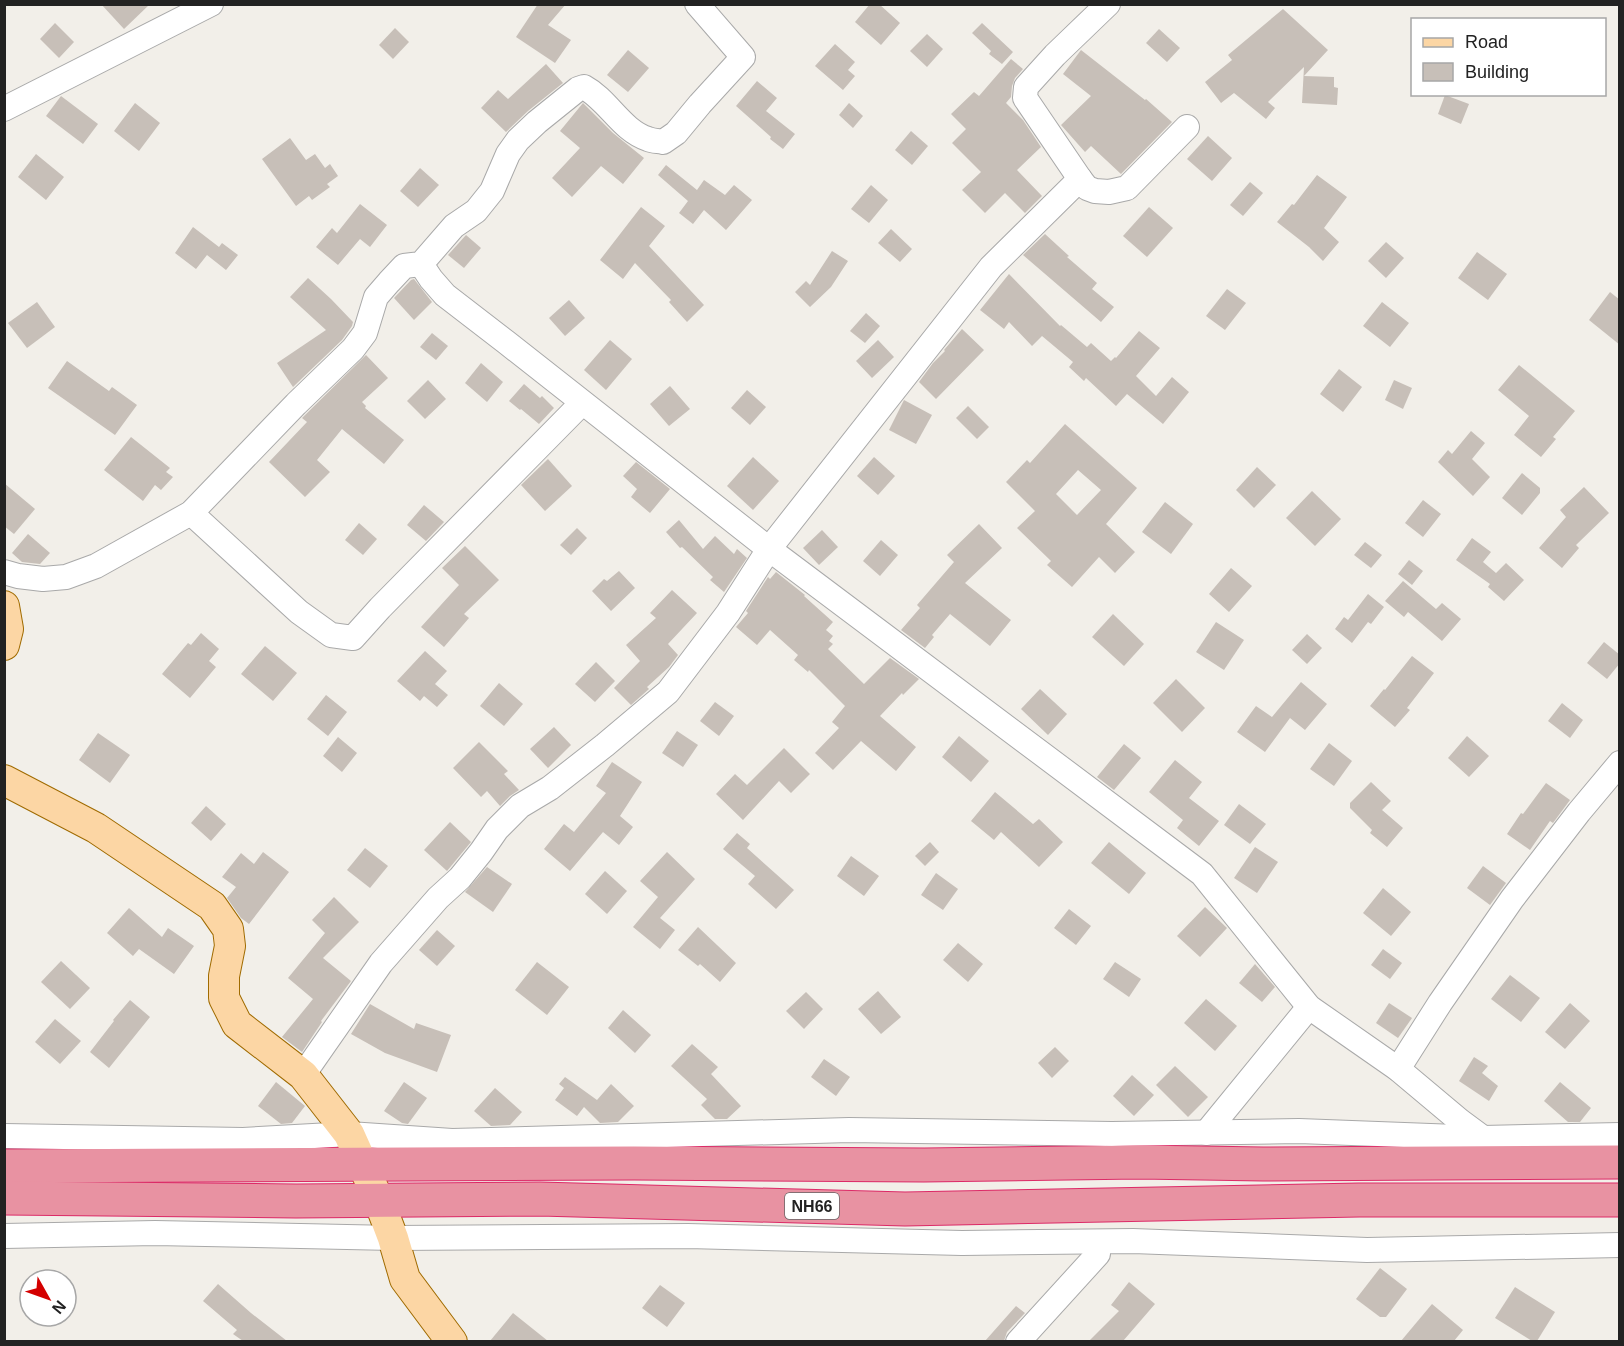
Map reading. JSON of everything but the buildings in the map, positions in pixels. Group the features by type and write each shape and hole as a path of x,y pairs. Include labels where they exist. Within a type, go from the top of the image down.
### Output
{"highway":[{"path":"4,1166 355,1149 634,1163 924,1165 1139,1162 1299,1164 1620,1162"},
{"name":"NH66","path":"4,1198 379,1201 540,1199 905,1209 1347,1200 1620,1200"}],"main road":[{"path":"4,606 8,628 4,645"},
{"path":"4,780 96,828 212,906 228,929 230,946 224,976 224,998 237,1024 303,1075 355,1149 379,1201 405,1279 452,1341"}],"street":[{"path":"4,109 211,4"},
{"path":"4,572 43,579 66,577 96,566 191,513 289,411 353,349 365,333 376,297 404,266 421,264 454,226 476,211 492,191 508,154 518,140 578,89 584,87 593,92 627,126 646,139 663,142 676,133 743,57 697,4"},
{"path":"1108,4 1055,55 1026,87 1025,98 1080,179 1087,188 1095,191 1108,192 1127,188 1187,127"},
{"path":"303,1075 381,963 438,898 460,878 496,829 520,806 550,788 605,746 668,692 728,613 769,549 991,267 1080,179"},
{"path":"421,264 430,279 445,295 582,403 769,549 1202,874 1309,1007 1398,1070 1483,1138"},
{"path":"191,513 299,612 331,635 353,638 582,403"},
{"path":"1398,1070 1440,1003 1512,899 1620,763"},
{"path":"1206,1133 1309,1007"},
{"path":"4,1136 243,1140 355,1149 452,1141 849,1130 1112,1134 1299,1131 1483,1138 1620,1135"},
{"path":"4,1236 155,1233 393,1238 688,1236 962,1243 1133,1241 1367,1250 1620,1245"},
{"path":"1018,1341 1098,1254"}]}
